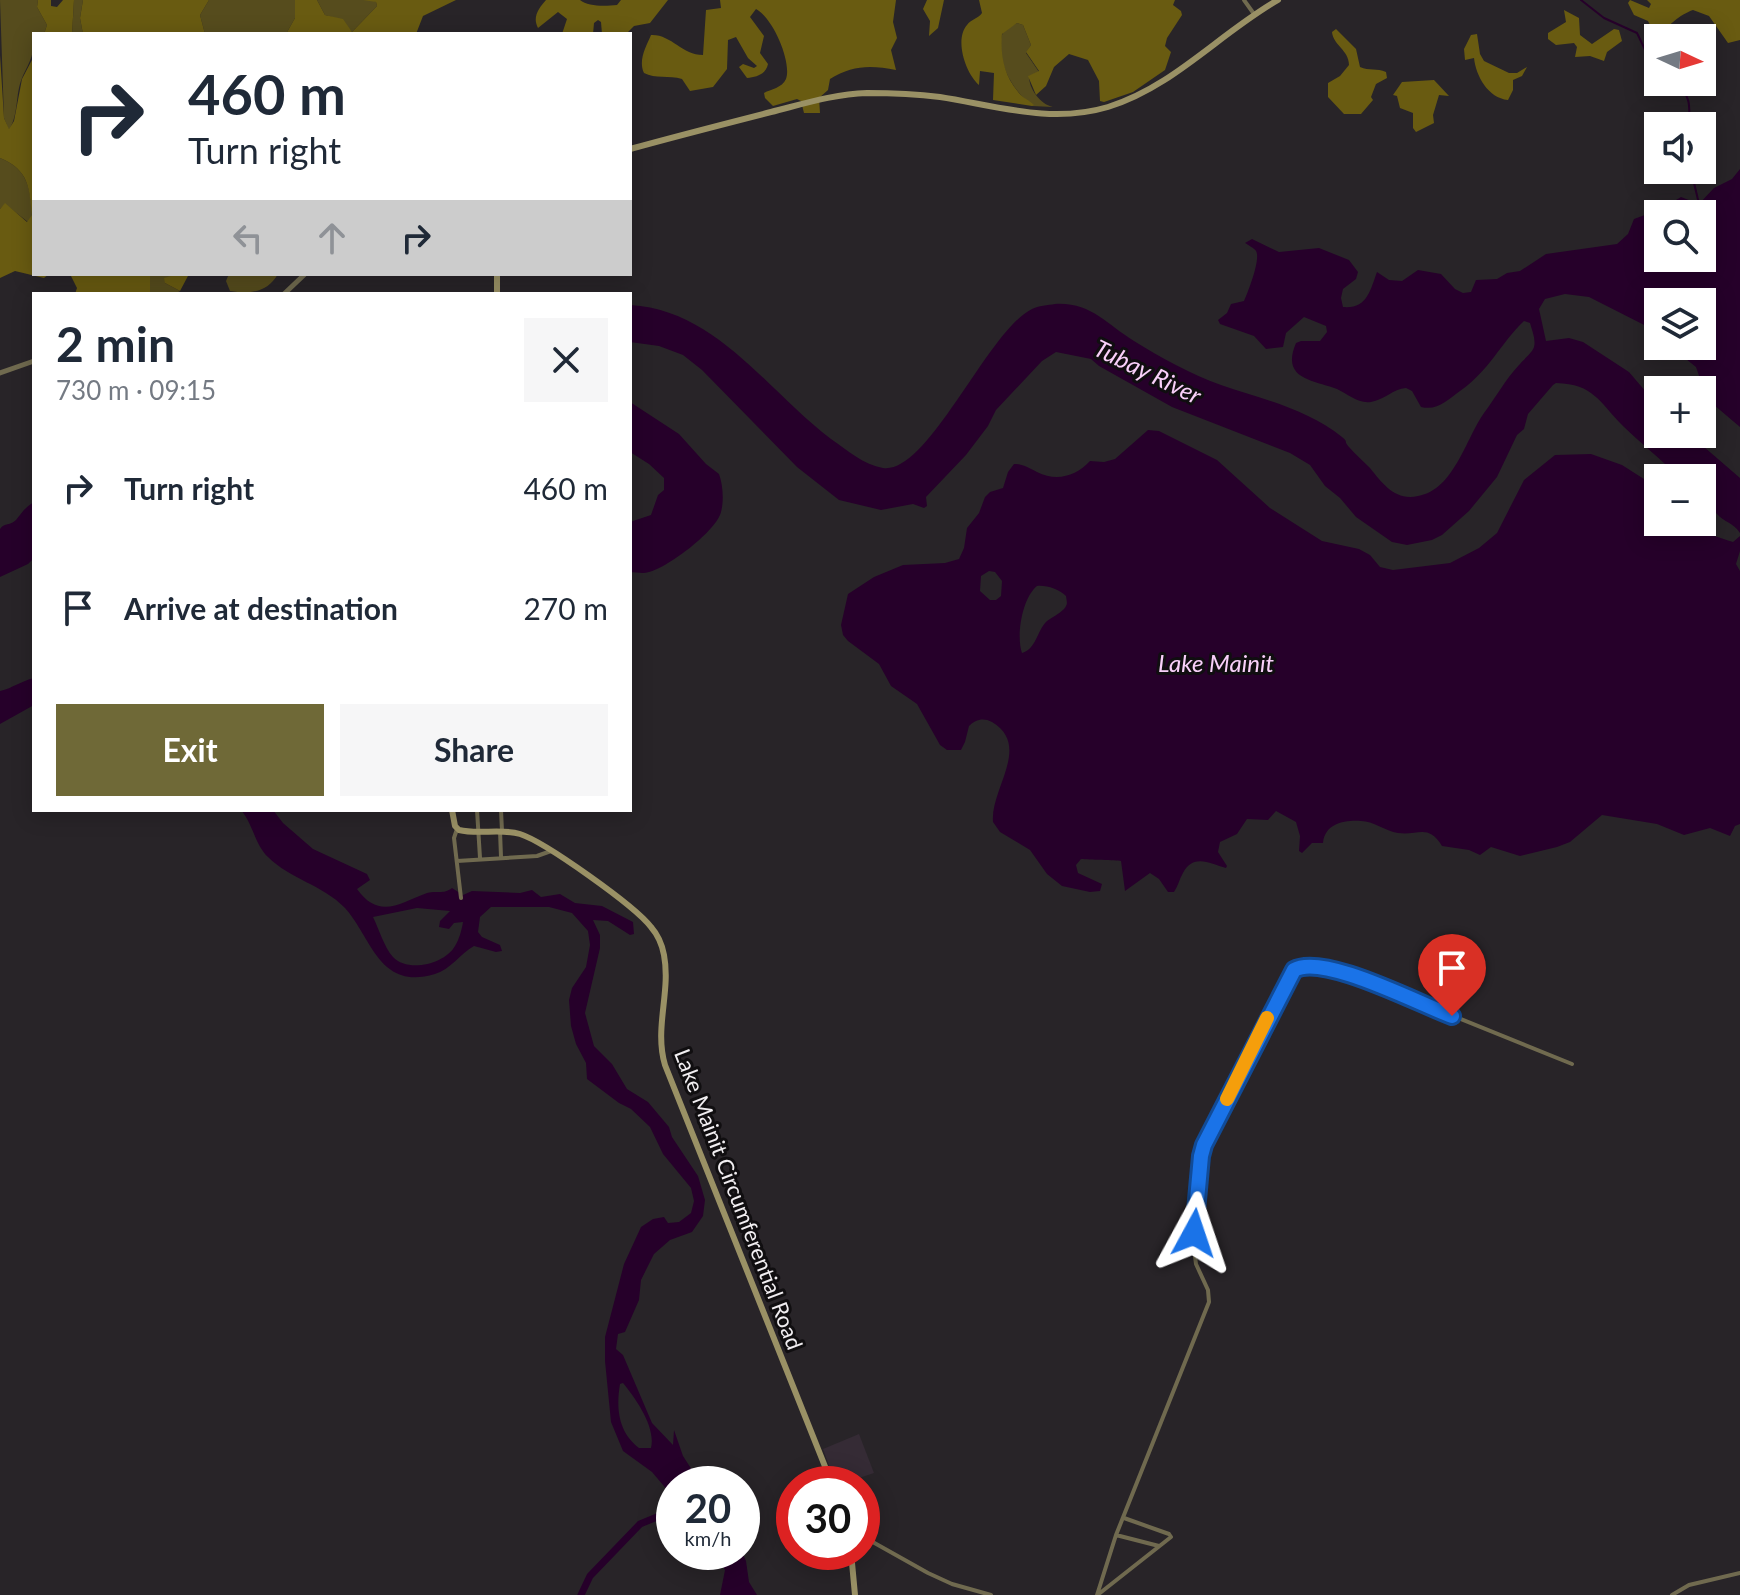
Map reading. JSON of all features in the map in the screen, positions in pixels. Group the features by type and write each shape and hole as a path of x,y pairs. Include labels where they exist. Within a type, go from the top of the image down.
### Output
{"main road":[{"path":"632,148 822,99 860,93 939,97 1016,112 1084,112 1126,101 1151,89 1278,0"},
{"path":"453,812 457,829"},
{"name":"Lake Mainit Circumferential Road","path":"457,829 501,831 526,836 635,911 659,939 666,975 660,1036 665,1065 825,1466"},
{"path":"853,1570 855,1595"}],"street":[{"path":"1244,0 1254,14"},
{"path":"286,292 303,276"},
{"path":"0,373 32,362"},
{"path":"477,812 480,858"},
{"path":"501,812 501,857"},
{"path":"457,829 454,838 461,898"},
{"path":"457,861 537,856 551,851"},
{"path":"1098,1595 1116,1535 1209,1302 1208,1290 1196,1264 1193,1241 1202,1151 1290,973 1306,966 1352,975 1572,1064"},
{"path":"1098,1595 1170,1538 1170,1535 1123,1517"},
{"path":"1116,1535 1159,1546"},
{"path":"880,1546 952,1584 991,1595"},
{"path":"1672,1595 1689,1585 1740,1573"}],"shaded area":[{"path":"0,0 38,0 37,7 47,25 45,32 32,32 32,56 20,84 9,130 4,118"},
{"path":"38,0 51,0 51,6 57,7 63,0 74,0 72,32 45,32 47,25 37,7"},
{"path":"74,0 83,0 80,18 83,32 72,32"},
{"path":"83,0 209,0 200,15 204,32 83,32 80,18"},
{"path":"209,0 295,0 295,18 287,32 204,32 200,15"},
{"path":"295,0 317,0 325,15 343,19 352,32 287,32 295,18"},
{"path":"317,0 372,0 377,6 352,32 341,21 325,15"},
{"path":"363,0 456,0 423,16 417,32 352,32 377,6 376,2"},
{"path":"546,0 580,0 603,6 617,5 621,0 668,0 650,23 634,26 628,32 602,32 598,20 594,23 593,32 563,32 567,19 558,12 538,28 536,16"},
{"path":"720,0 896,0 893,22 897,38 891,50 896,70 862,67 838,74 830,79 828,90 819,98 820,113 804,113 801,101 797,99 773,106 764,93 784,82 786,62 775,31 756,9 750,17 764,36 760,53 768,64 760,74 747,78 739,67 743,64 754,68 757,66 748,58 736,37 728,40 727,69 713,87 690,91 682,79 644,73 642,58 651,35 703,55 706,10 721,8"},
{"path":"927,0 944,0 938,28 929,36 930,21 923,9"},
{"path":"979,0 1175,0 1173,5 1182,15 1167,38 1165,46 1171,52 1165,70 1133,92 1104,102 1100,101 1099,81 1088,60 1069,54 1054,67 1046,86 1036,95 1028,76 1039,71 1026,52 1031,45 1023,25 1017,23 1002,34 1003,57 1014,86 1032,106 993,100 994,73 980,71 979,85 970,73 963,56 962,39 970,21 982,13"},
{"path":"1630,0 1649,8 1651,4 1647,0 1740,0 1740,40 1728,43 1709,16 1693,10 1671,24 1650,24 1634,15 1628,3"},
{"path":"1564,10 1579,18 1580,35 1592,44 1614,29 1619,30 1622,41 1607,52 1604,61 1590,56 1575,57 1577,47 1574,43 1556,45 1548,39 1548,33 1566,22"},
{"path":"1017,23 1023,25 1031,45 1026,53 1039,72 1029,76 1031,86 1040,99 1053,107 1032,106 1006,72 1001,55 1001,38 1004,30"},
{"path":"1336,29 1356,49 1360,67 1386,72 1387,78 1376,84 1371,97 1373,100 1361,114 1344,114 1328,97 1328,83 1340,76 1349,65 1333,37 1332,32"},
{"path":"1477,34 1484,61 1509,73 1517,73 1527,67 1522,76 1513,80 1513,90 1508,100 1495,95 1484,85 1474,58 1465,60 1464,49 1471,35"},
{"path":"0,55 4,118 9,129 14,121 22,79 32,60 32,215 26,180 17,168 0,158"},
{"path":"1434,80 1449,96 1439,95 1434,123 1416,132 1413,113 1400,108 1397,96 1393,95 1402,82"},
{"path":"0,158 17,168 26,181 32,217 28,222 5,204 0,209"},
{"path":"5,203 27,222 32,215 32,275 15,271 0,278 0,209"},
{"path":"71,276 150,276 150,292 76,292"},
{"path":"150,276 175,276 165,283 180,291 178,292 150,292"},
{"path":"188,276 180,291 165,283 164,278"},
{"path":"228,276 277,276 269,285 257,291 230,291 226,281"},
{"path":"859,1434 871,1466 829,1466 823,1449"}],"water":[{"name":"Tubay River","path":"1740,169 1740,427 1716,407 1716,376 1699,376 1696,367 1687,360 1716,360 1716,288 1644,288 1644,325 1589,297 1565,294 1545,299 1539,309 1546,341 1569,338 1583,342 1629,372 1644,390 1644,445 1588,391 1556,383 1528,414 1524,429 1517,435 1497,477 1469,511 1442,535 1407,545 1392,542 1356,517 1325,486 1310,465 1290,453 1172,407 1091,359 1056,352 1042,361 996,410 966,455 926,497 927,506 924,508 913,504 881,510 839,500 797,467 702,370 683,355 659,346 632,342 632,305 661,310 689,321 739,356 831,439 862,460 883,468 901,464 919,449 1015,322 1034,308 1068,304 1098,315 1144,347 1187,371 1314,419 1344,439 1390,490 1403,496 1418,496 1430,492 1450,474 1477,423 1533,349 1530,323 1524,321 1479,375 1437,406 1421,407 1412,391 1406,388 1376,401 1362,402 1302,376 1293,365 1296,343 1320,341 1327,332 1326,326 1304,317 1286,333 1283,347 1266,349 1254,336 1220,324 1218,320 1227,313 1231,304 1244,301 1253,276 1257,255 1245,243 1252,239 1279,252 1319,248 1349,260 1358,272 1356,279 1343,289 1341,298 1343,307 1351,307 1366,297 1377,272 1389,280 1402,281 1418,270 1441,274 1455,289 1463,293 1471,292 1476,280 1497,279 1520,271 1546,254 1617,244 1628,234 1634,219 1644,215 1644,272 1716,272 1716,200 1703,200 1714,188 1732,179"},
{"path":"632,403 679,434 719,474 723,503 718,520 680,556 658,569 632,572 632,521 651,515 658,495 664,490 664,478 632,453"},
{"name":"Lake Mainit","path":"1148,430 1159,431 1217,460 1270,508 1322,541 1359,549 1370,555 1380,567 1393,570 1450,563 1479,548 1497,533 1524,480 1555,455 1591,454 1622,465 1644,479 1644,536 1716,536 1733,542 1740,536 1736,564 1740,571 1740,824 1735,826 1730,836 1710,828 1684,835 1657,824 1602,815 1570,842 1520,856 1491,847 1480,855 1442,846 1427,833 1398,833 1366,821 1349,821 1332,827 1323,843 1312,843 1302,853 1299,851 1300,836 1296,822 1276,811 1268,820 1247,819 1237,834 1220,842 1218,852 1226,868 1203,862 1192,863 1174,892 1168,892 1159,879 1150,873 1125,891 1121,861 1114,860 1081,859 1076,865 1078,873 1102,884 1100,891 1062,886 1047,874 1030,850 1000,832 993,822 1009,755 1009,743 1003,732 989,720 982,719 969,726 961,750 947,750 940,745 917,704 891,686 879,664 843,635 841,625 848,594 874,577 903,565 945,563 959,559 967,528 979,513 985,497 1003,488 1014,464 1059,477 1072,474 1090,461 1115,459","holes":["989,571 995,572 1002,581 1001,596 990,600 980,591 981,576","1037,586 1048,587 1066,596 1067,605 1043,625 1034,644 1022,653 1020,637 1027,599"]},
{"path":"1648,448 1705,448 1740,478 1740,533 1716,512 1716,464 1666,464"},
{"path":"32,504 32,560 0,577 0,529 14,522"},
{"path":"32,679 32,706 0,724 0,691"},
{"path":"242,812 275,812 313,849 367,874 370,880 357,889 373,904 382,907 452,888 463,895 472,891 520,893 532,890 541,897 560,894 575,903 602,906 633,922 634,934 630,935 608,921 593,920 600,935 600,948 585,1013 594,1046 612,1064 627,1089 648,1102 669,1127 672,1137 698,1176 705,1200 703,1216 692,1232 670,1240 654,1254 641,1280 639,1300 625,1332 618,1334 616,1349 623,1355 652,1423 673,1445 674,1430 689,1466 656,1466 656,1477 623,1451 611,1422 605,1337 624,1264 641,1227 653,1219 664,1217 668,1223 679,1222 691,1213 694,1201 691,1188 663,1154 650,1127 631,1109 587,1079 586,1063 571,1026 569,1000 572,988 586,967 590,945 588,931 572,913 549,907 491,907 480,917 478,932 500,945 502,951 474,946 435,974 416,977 401,975 379,959 354,920 336,900 268,857","holes":["417,908 450,911 440,921 439,927 449,929 454,923 463,922 455,946 435,962 408,965 390,953 373,917","623,1383 648,1422 651,1448 639,1448 627,1435 620,1419 620,1384"]},
{"path":"725,1570 747,1570 749,1582 757,1595 720,1595"}],"waterway":[{"path":"1581,0 1604,18 1637,33 1644,48"},
{"path":"1686,96 1689,112"},
{"path":"1694,184 1698,200"},
{"path":"581,1595 590,1576 640,1524 656,1517"}],"slow traffic":[{"path":"1227,1099 1267,1018"}],"route":[{"path":"1194,1233 1204,1145 1290,973 1301,966 1315,966 1352,975 1452,1016"}]}
